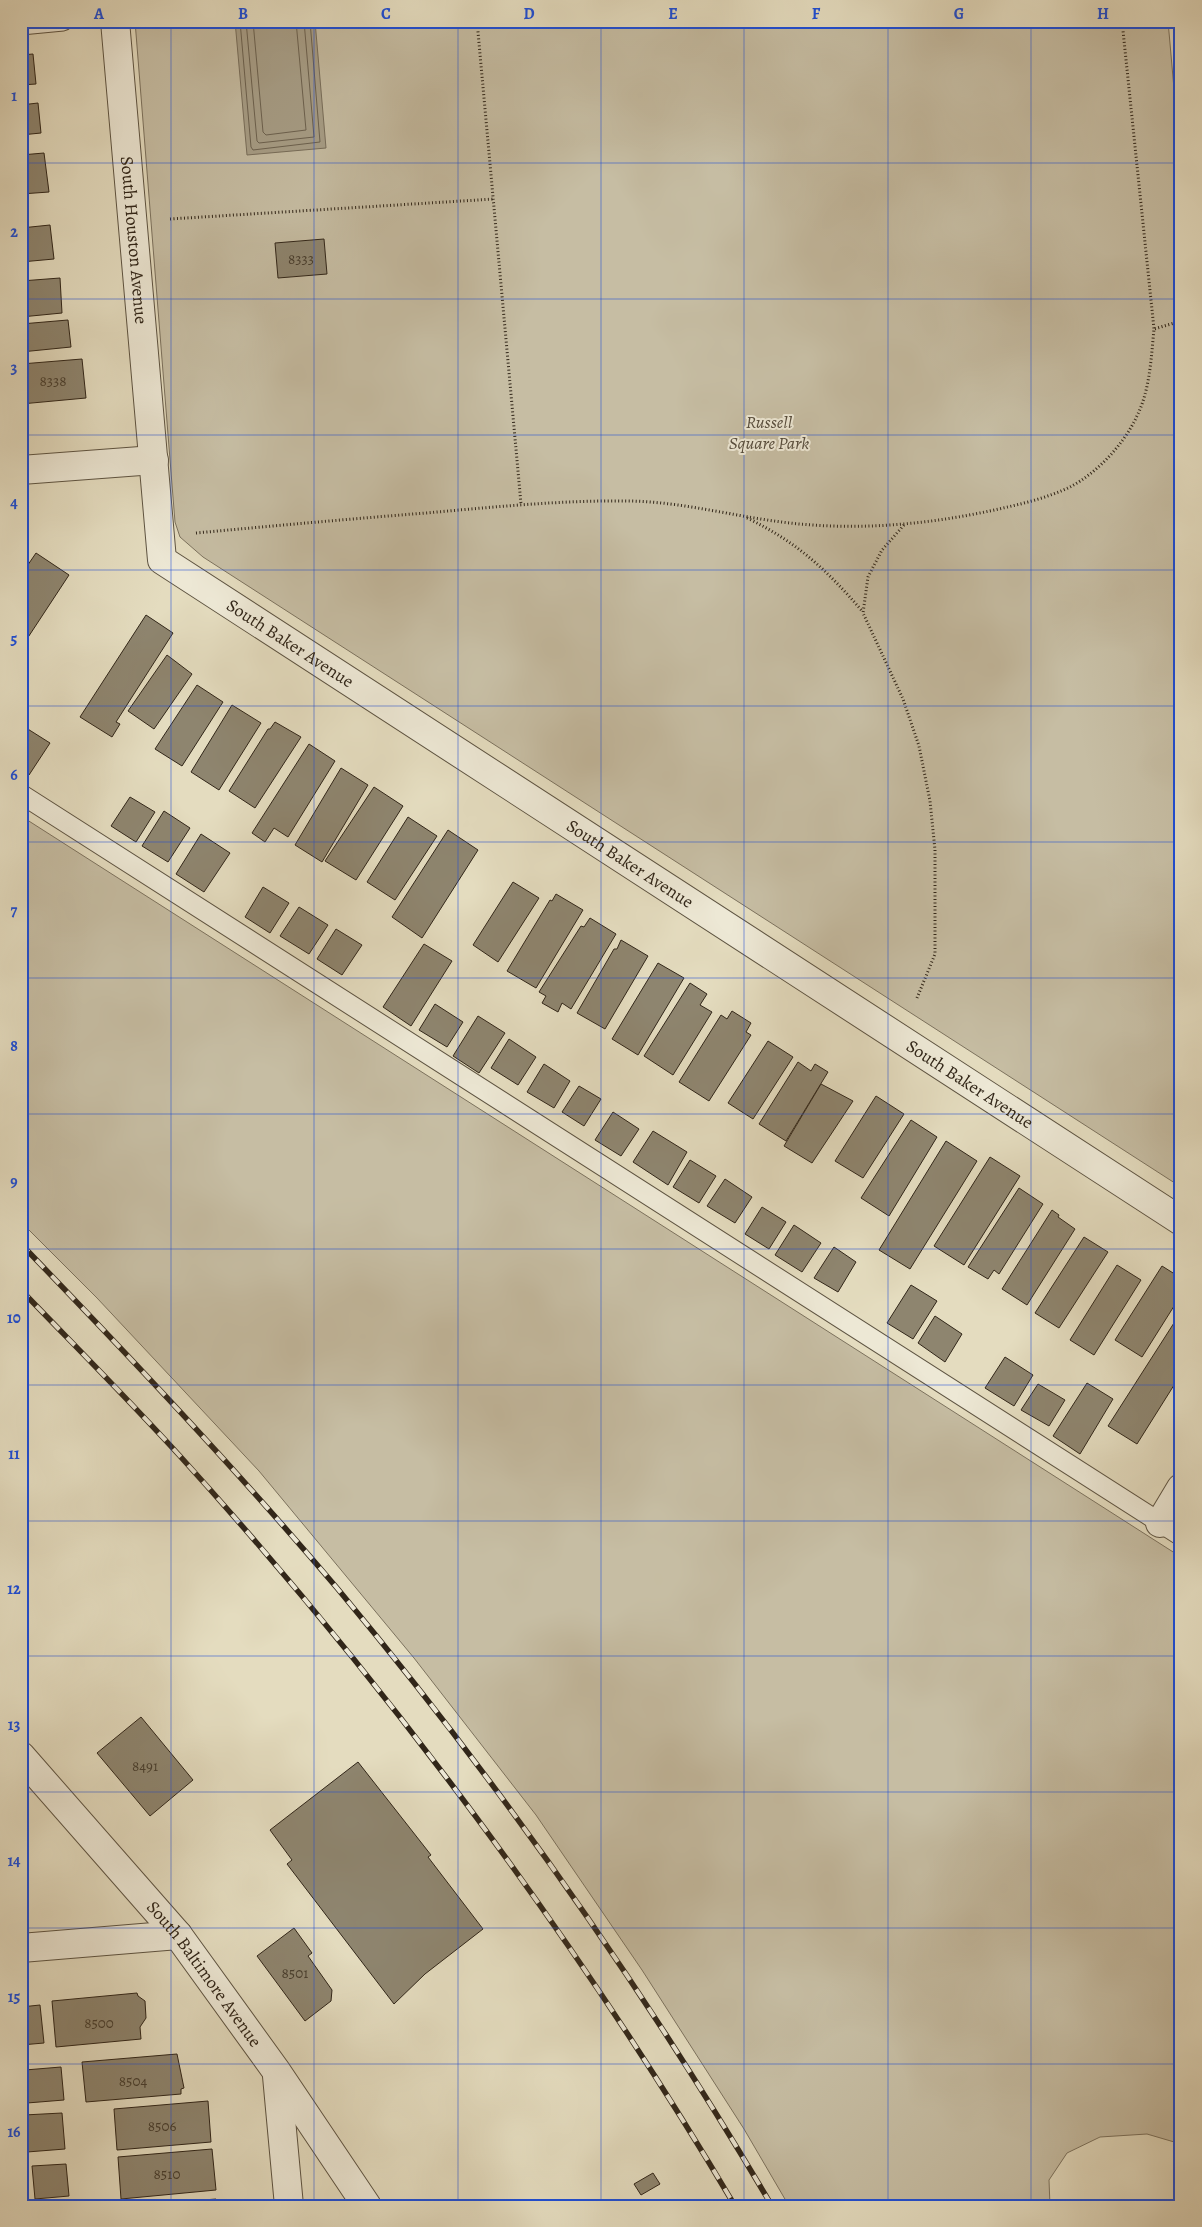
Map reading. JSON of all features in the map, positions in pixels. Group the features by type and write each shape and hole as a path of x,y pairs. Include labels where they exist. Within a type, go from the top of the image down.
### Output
{"street":[{"name":"South Houston Avenue","path":"115,21 154,460"},
{"path":"21,470 154,460"},
{"name":"South Baker Avenue","path":"154,460 162,560 1181,1221"},
{"path":"1170,1529 1181,1488"},
{"name":"South Baltimore Avenue","path":"21,1756 178,1935 277,2072 367,2206"},
{"path":"21,1948 178,1935"},
{"path":"277,2072 289,2206"}],"lane":[{"path":"21,25 63,21"},
{"path":"21,794 1170,1529"}],"path":[{"path":"477,21 520,504"},
{"path":"196,533 520,504 630,501 685,504 791,523 858,526 904,525 980,513 1032,501 1070,486 1096,468 1120,443 1137,418 1148,384 1154,329 1122,21"},
{"path":"170,219 494,199"},
{"path":"1154,329 1181,321"},
{"path":"744,516 775,531 817,562 863,613 903,699 919,746 930,801 935,850 934,954 917,998"},
{"path":"863,613 868,577 882,550 904,525"}],"green space":[{"name":"Russell Square Park","path":"135,21 1168,21 1181,168 1181,1187 203,557 180,537 175,522"},
{"path":"21,816 1181,1557 1181,2144 1147,2134 1100,2137 1067,2153 1049,2180 1050,2206 789,2206 744,2129 642,1970 536,1815 414,1658 259,1471 97,1298 21,1222"}],"water":[{"path":"235,21 315,21 326,148 247,155"}],"building":[{"path":"33,54 36,84 21,85 21,55"},
{"path":"38,103 41,133 21,135 21,105"},
{"path":"44,153 49,192 21,194 21,155"},
{"path":"50,225 54,259 21,262 21,228"},
{"path":"324,239 327,274 278,278 275,243"},
{"path":"60,278 62,313 21,317 21,281"},
{"path":"68,320 71,347 21,352 21,324"},
{"path":"82,359 86,398 21,404 21,364"},
{"path":"36,553 69,575 21,648 21,575"},
{"path":"146,615 173,633 116,722 120,724 112,737 80,717"},
{"path":"167,655 192,674 154,729 128,711"},
{"path":"197,685 223,702 182,766 155,749"},
{"path":"232,705 261,723 219,790 191,772"},
{"path":"275,722 301,737 255,808 229,791 268,729"},
{"path":"23,726 50,743 29,775 21,770 21,729"},
{"path":"309,744 335,761 288,837 274,828 265,842 252,833"},
{"path":"341,768 368,785 322,862 295,845"},
{"path":"374,787 403,806 356,880 325,861"},
{"path":"130,797 155,812 136,842 111,826"},
{"path":"164,811 190,828 168,862 142,846"},
{"path":"408,817 437,836 395,900 367,882"},
{"path":"448,830 478,850 422,938 392,917"},
{"path":"201,834 230,853 204,892 176,874"},
{"path":"513,882 539,898 498,962 473,945"},
{"path":"263,887 289,903 270,933 245,917"},
{"path":"556,894 583,910 536,988 507,971 550,900 552,901"},
{"path":"299,907 328,925 309,954 280,936"},
{"path":"590,918 616,934 571,1009 562,1003 558,1012 542,1003 546,996 539,992 581,926 584,927"},
{"path":"336,929 362,945 342,975 317,959"},
{"path":"621,940 648,956 605,1029 577,1013"},
{"path":"424,944 452,961 411,1026 383,1007"},
{"path":"658,963 684,978 638,1055 612,1039"},
{"path":"690,983 707,994 700,1005 712,1012 673,1075 644,1056"},
{"path":"435,1004 463,1022 447,1047 419,1030"},
{"path":"732,1011 751,1023 746,1032 751,1035 709,1101 679,1082 721,1015 727,1019"},
{"path":"478,1016 505,1033 479,1073 453,1056"},
{"path":"509,1039 536,1057 518,1085 491,1068"},
{"path":"768,1041 793,1057 753,1119 728,1103"},
{"path":"798,1062 811,1071 815,1064 828,1072 786,1141 759,1124"},
{"path":"544,1064 570,1081 554,1108 527,1092"},
{"path":"821,1084 853,1101 812,1163 784,1146"},
{"path":"579,1086 601,1099 584,1126 562,1112"},
{"path":"876,1096 904,1114 863,1178 835,1161"},
{"path":"613,1112 639,1129 621,1156 595,1140"},
{"path":"911,1120 937,1137 889,1216 861,1198"},
{"path":"653,1131 687,1152 668,1185 633,1162"},
{"path":"946,1141 977,1161 910,1269 879,1250"},
{"path":"990,1157 1020,1176 964,1265 934,1246"},
{"path":"690,1160 716,1176 699,1203 673,1187"},
{"path":"725,1179 752,1197 735,1223 707,1206"},
{"path":"1019,1188 1043,1204 999,1274 994,1270 988,1279 968,1267"},
{"path":"762,1207 786,1222 769,1249 745,1234"},
{"path":"1052,1210 1059,1215 1058,1217 1075,1229 1027,1305 1002,1289"},
{"path":"794,1225 821,1243 802,1272 775,1255"},
{"path":"1084,1237 1108,1252 1059,1328 1035,1313"},
{"path":"834,1247 856,1262 838,1292 814,1278"},
{"path":"1117,1265 1141,1280 1094,1355 1070,1340"},
{"path":"1162,1266 1181,1278 1181,1295 1142,1357 1115,1340"},
{"path":"911,1285 937,1301 913,1339 887,1323"},
{"path":"1181,1312 1181,1374 1137,1444 1108,1426"},
{"path":"935,1316 962,1334 945,1362 918,1343"},
{"path":"1005,1357 1033,1375 1014,1406 985,1388"},
{"path":"1087,1383 1113,1399 1080,1454 1053,1436"},
{"path":"1038,1384 1065,1400 1049,1426 1021,1410"},
{"path":"141,1717 193,1780 150,1816 97,1753"},
{"path":"358,1762 431,1855 428,1857 483,1929 425,1974 394,2004 287,1864 292,1860 270,1830"},
{"path":"294,1928 312,1953 308,1956 332,1990 331,2001 305,2021 257,1956"},
{"path":"137,1993 145,2001 146,2018 140,2027 141,2039 56,2047 52,2001"},
{"path":"40,2005 44,2043 21,2045 21,2007"},
{"path":"177,2054 184,2088 181,2089 181,2094 86,2102 82,2062"},
{"path":"61,2067 64,2100 27,2103 25,2070"},
{"path":"208,2101 211,2142 117,2150 114,2109"},
{"path":"62,2113 65,2149 27,2152 24,2115"},
{"path":"212,2149 216,2190 121,2199 118,2157"},
{"path":"66,2164 69,2196 35,2199 32,2166"},
{"path":"653,2173 660,2184 641,2195 634,2184"},
{"path":"216,2199 216,2206 129,2206"}],"railway":[{"path":"21,1244 142,1371 260,1500 337,1588 455,1735 512,1811 621,1966 673,2045 772,2206"},
{"path":"21,1290 179,1455 256,1542 331,1631 404,1723 476,1817 545,1912 675,2107 735,2206"}]}
